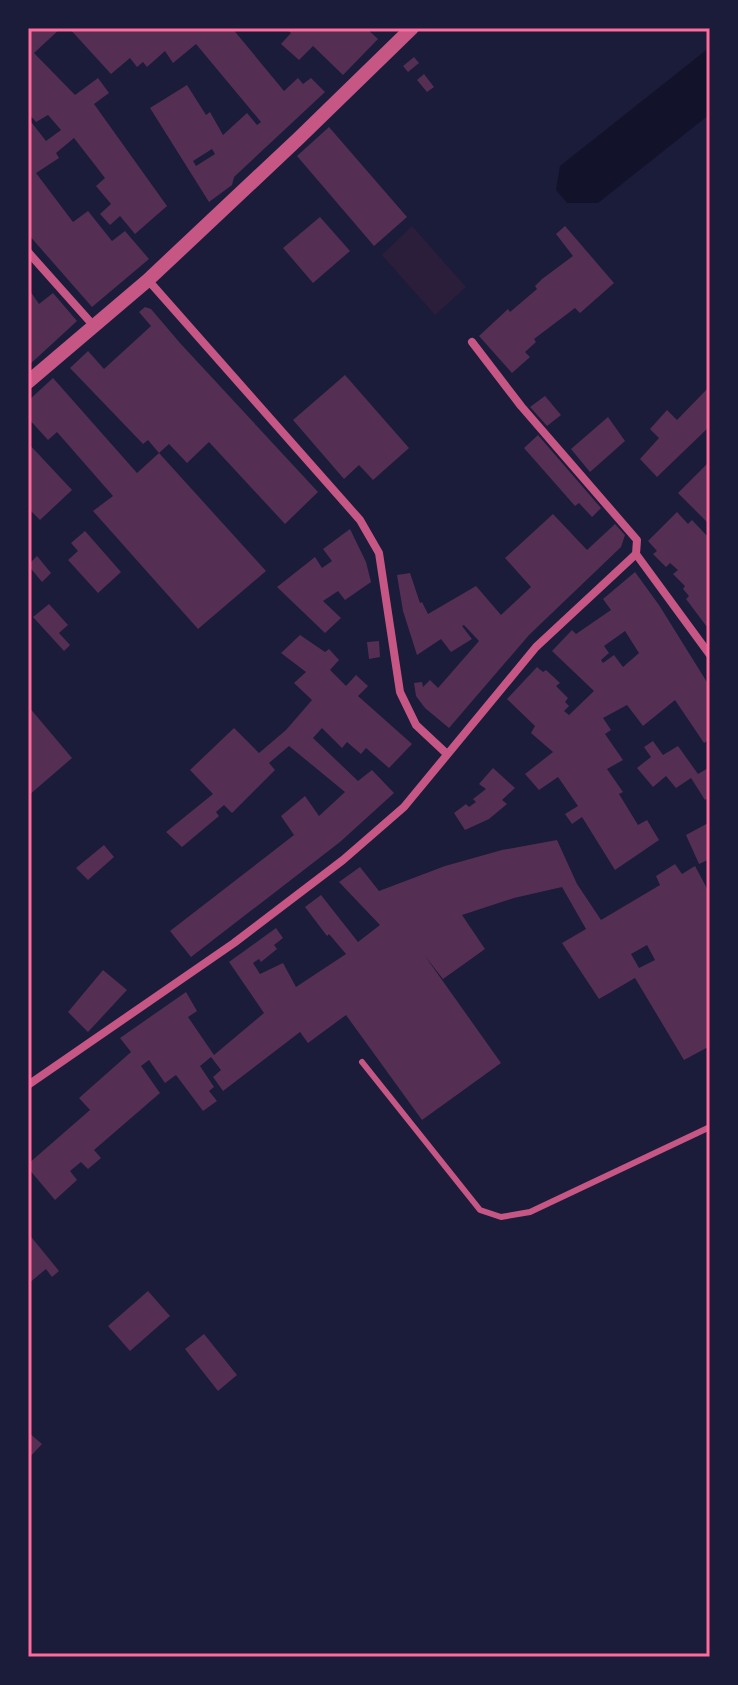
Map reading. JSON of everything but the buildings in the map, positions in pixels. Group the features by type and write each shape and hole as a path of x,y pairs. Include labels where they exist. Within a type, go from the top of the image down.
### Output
{"street":[{"path":"28,382 148,280 412,28"},
{"path":"28,252 93,325"},
{"path":"148,280 360,520 379,553 400,692 416,725 447,754"},
{"path":"472,342 521,406 637,540 636,554 710,655"},
{"path":"28,1085 234,943 343,860 404,807 536,647 636,554"}],"lane":[{"path":"362,1062 480,1210 501,1217 530,1212 710,1127"}],"shaded area":[{"path":"710,47 710,114 598,203 567,203 556,190 560,166"},
{"path":"412,226 466,287 435,315 382,255"}]}
